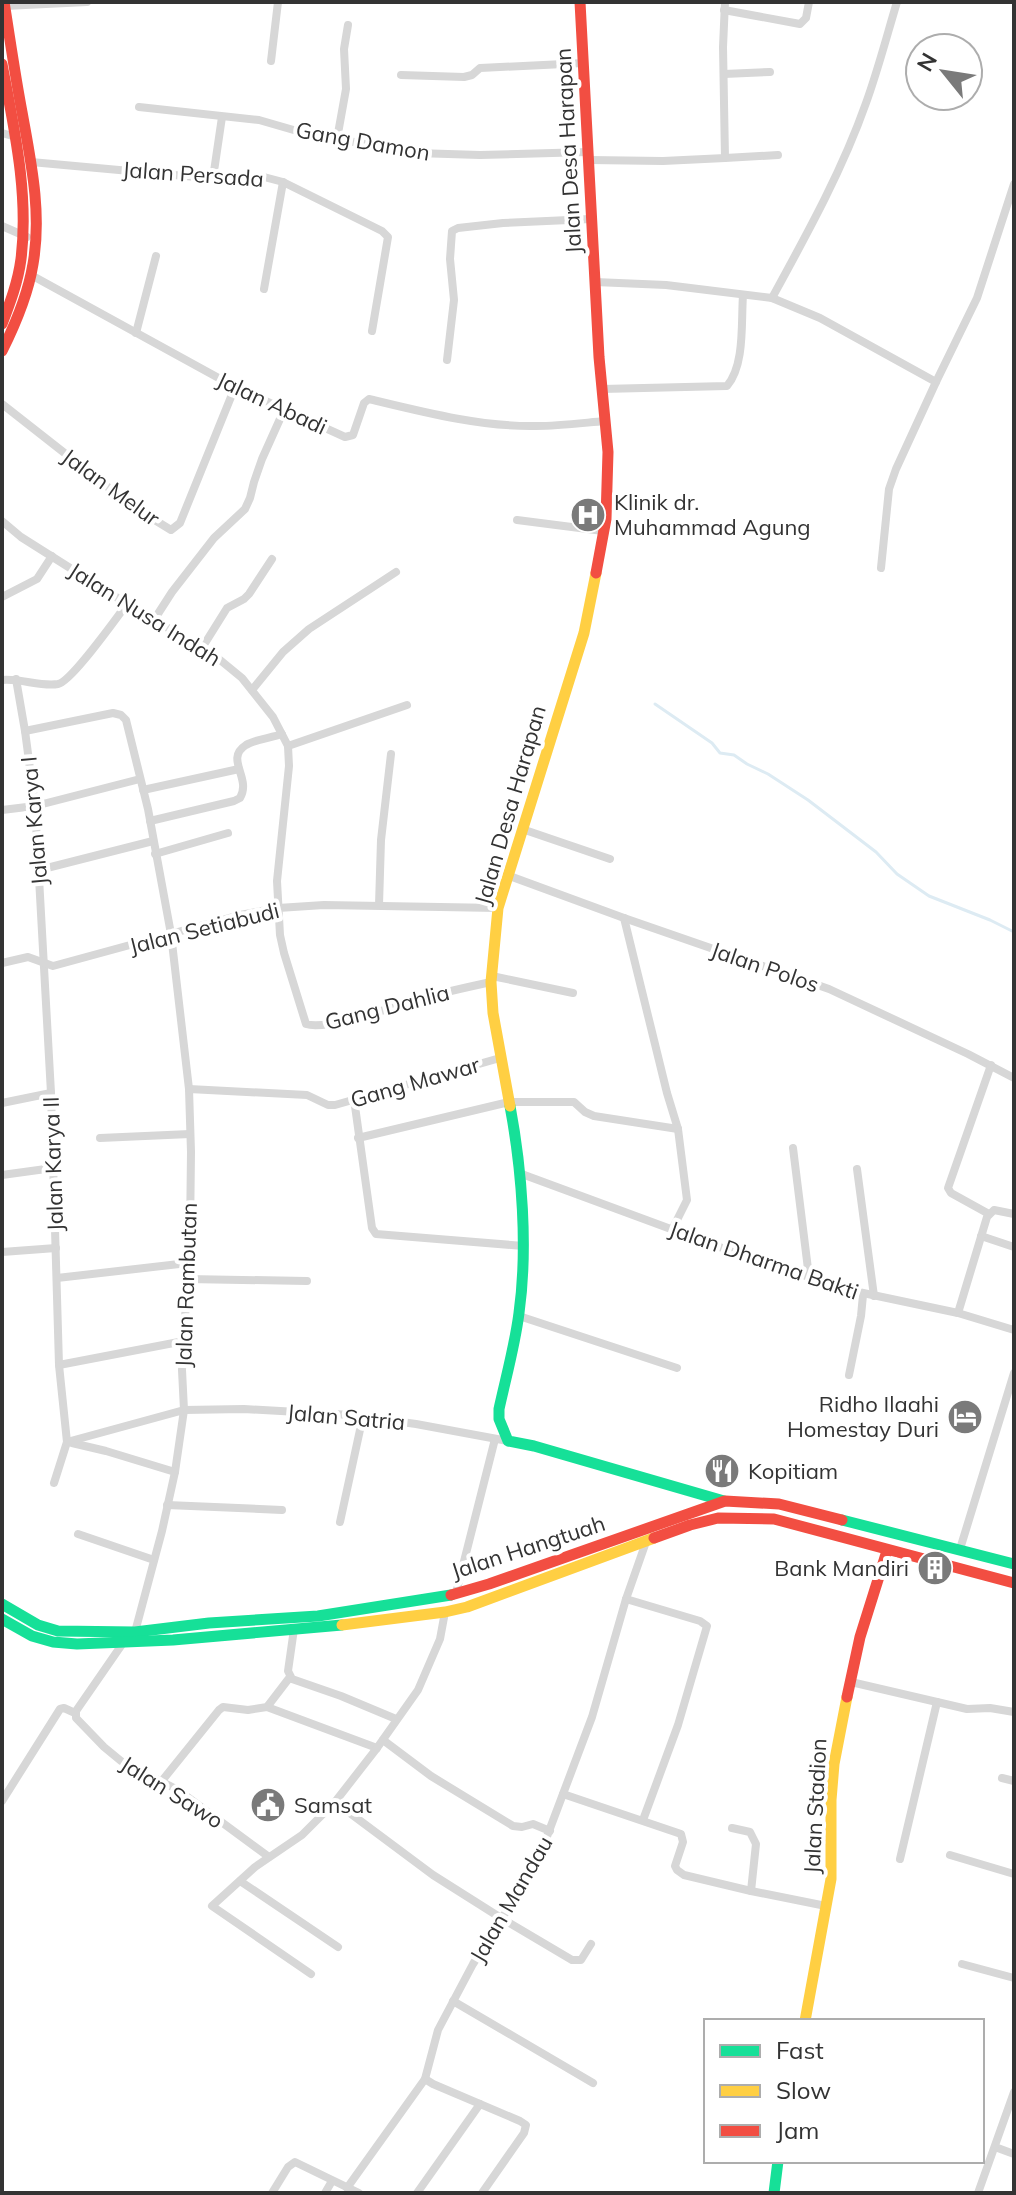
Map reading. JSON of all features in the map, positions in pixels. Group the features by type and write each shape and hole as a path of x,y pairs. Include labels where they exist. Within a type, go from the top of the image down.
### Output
{"main road":[{"name":"Jalan Desa Harapan","path":"508,1441 499,1419 499,1409 519,1316 524,1246 519,1173 500,1058 492,979 498,908 584,633 606,519 608,452 599,357 580,2"},
{"path":"2,324 30,238 35,200 4,4"},
{"path":"2,64 30,238 31,275 21,313 2,351"},
{"path":"508,1441 725,1501"},
{"name":"Jalan Hangtuah","path":"2,1604 38,1625 58,1631 135,1632 209,1623 318,1616 456,1594 725,1501 779,1504 1014,1564"},
{"name":"Jalan Hangtuah","path":"2,1619 32,1636 77,1644 359,1624 445,1612 690,1525 718,1518 774,1519 1014,1583"},
{"name":"Jalan Stadion","path":"805,2019 831,1879 830,1824 840,1727 860,1637 887,1551"},
{"path":"207,1637 209,1623"},
{"path":"774,2193 778,2163"}],"street":[{"path":"4,4 87,2"},
{"path":"271,61 278,2"},
{"path":"725,158 724,6 800,24 806,18 809,2"},
{"path":"772,298 837,176 867,102 897,2"},
{"path":"337,139 346,89 344,49 348,25"},
{"path":"401,75 464,77 480,68 584,63"},
{"path":"724,74 770,72"},
{"name":"Gang Damon","path":"139,107 259,120 304,133 416,153 589,156 663,161 778,155"},
{"path":"213,178 222,117"},
{"path":"2,133 16,137"},
{"name":"Jalan Persada","path":"31,162 251,182 264,177 283,182 382,231 388,237 372,331"},
{"path":"264,289 283,182"},
{"path":"881,568 889,489 977,298 1014,184"},
{"path":"447,360 454,300 450,259 452,231 503,223 591,219"},
{"path":"2,226 30,238"},
{"path":"136,333 156,256"},
{"name":"Jalan Abadi","path":"31,275 235,387 345,437 353,435 364,403 369,399 498,424 536,426 605,421"},
{"path":"595,282 666,285 772,298 820,318 936,382"},
{"path":"602,389 727,386 740,360 743,295"},
{"name":"Jalan Melur","path":"2,404 132,506 171,530 180,523 235,387"},
{"path":"154,620 214,538 245,509 262,459 284,410"},
{"path":"517,520 603,531"},
{"name":"Jalan Nusa Indah","path":"2,521 21,537 214,655 242,678 273,717 288,746 289,766 277,881 278,908"},
{"path":"2,597 37,579 52,556"},
{"path":"202,648 227,608 249,594 272,559"},
{"path":"252,690 283,652 309,629 396,572"},
{"path":"2,680 64,682 127,604"},
{"name":"Jalan Karya I","path":"16,679 35,806 44,964"},
{"path":"288,746 407,705"},
{"name":"Jalan Rambutan","path":"25,731 113,713 121,715 128,726 143,790 171,934 189,1089 190,1234 182,1370 184,1410 175,1472 135,1632"},
{"path":"150,821 240,798 245,786 237,763 242,749 247,744 282,734"},
{"path":"379,905 381,840 391,754"},
{"path":"143,790 239,769"},
{"path":"2,810 35,806 140,779"},
{"path":"522,829 610,859"},
{"path":"155,854 228,833"},
{"path":"39,870 153,841"},
{"name":"Jalan Polos","path":"507,875 829,989 1014,1078"},
{"name":"Jalan Setiabudi","path":"2,963 28,957 56,965 240,915 278,908 379,905 498,908"},
{"name":"Gang Dahlia","path":"278,908 284,953 304,1021 309,1026 339,1021 492,979"},
{"path":"624,918 678,1129 687,1200 672,1230"},
{"name":"Jalan Karya II","path":"44,964 59,1365 67,1442"},
{"path":"492,979 573,993"},
{"name":"Gang Mawar","path":"189,1089 307,1095 331,1105 500,1058"},
{"path":"989,1214 951,1193 948,1188 991,1065"},
{"path":"2,1103 51,1093"},
{"path":"354,1099 372,1228 376,1234 524,1246"},
{"path":"358,1138 509,1102 574,1102 594,1116 678,1129"},
{"path":"100,1138 190,1134"},
{"path":"793,1148 809,1277"},
{"path":"2,1175 53,1168"},
{"path":"857,1169 874,1296"},
{"name":"Jalan Dharma Bakti","path":"519,1173 672,1230 863,1295 958,1313 1014,1330"},
{"path":"958,1313 989,1214 998,1209 1014,1214"},
{"path":"981,1236 1014,1247"},
{"path":"2,1252 56,1248"},
{"path":"57,1278 188,1263"},
{"path":"187,1279 307,1281"},
{"path":"849,1375 863,1295"},
{"path":"519,1316 677,1368"},
{"path":"59,1365 184,1341"},
{"path":"960,1549 1014,1373"},
{"name":"Jalan Satria","path":"67,1442 184,1410 244,1409 363,1416 508,1441"},
{"path":"340,1522 363,1416"},
{"path":"456,1594 495,1439"},
{"path":"54,1483 67,1442 175,1472"},
{"path":"167,1505 282,1510"},
{"path":"78,1534 154,1560"},
{"name":"Jalan Mandau","path":"347,2188 425,2079 438,2030 550,1831 592,1717 646,1542"},
{"path":"626,1599 700,1621 707,1626 678,1725 643,1820"},
{"path":"311,1974 212,1906 269,1857 302,1835 335,1802 418,1690 440,1639 445,1612"},
{"path":"294,1629 288,1671 290,1677 301,1684 341,1696 396,1719"},
{"path":"2,1801 60,1709 75,1713 123,1642"},
{"path":"267,1707 290,1677"},
{"path":"851,1682 967,1709 990,1708 1014,1712"},
{"path":"900,1859 937,1702"},
{"path":"161,1782 223,1707 248,1710 267,1707 380,1744 513,1826 533,1824 550,1831"},
{"name":"Jalan Sawo","path":"75,1713 76,1718 121,1761 178,1790 269,1857"},
{"path":"1002,1778 1014,1781"},
{"path":"563,1794 683,1836 675,1866 681,1873 826,1906"},
{"path":"335,1802 433,1875 576,1961 582,1958 591,1944"},
{"path":"732,1828 750,1832 755,1840 751,1891"},
{"path":"950,1855 1014,1874"},
{"path":"240,1881 338,1947"},
{"path":"962,1964 1014,1978"},
{"path":"453,2001 593,2083"},
{"path":"425,2079 526,2125 482,2193"},
{"path":"978,2193 1014,2092"},
{"path":"417,2193 480,2104"},
{"path":"995,2147 1014,2154"},
{"path":"272,2193 288,2167 295,2162 359,2193"},
{"path":"325,2193 332,2181"}],"waterway":[{"path":"655,704 712,743 720,753 734,755 808,800 876,852 897,874 929,896 1014,932"}],"traffic: fast":[{"path":"510,1106 518,1156 523,1262 519,1313 499,1409 499,1419 508,1441 724,1501"},
{"path":"842,1520 1014,1564"},
{"path":"2,1604 38,1625 58,1631 135,1632 209,1623 318,1616 451,1595"},
{"path":"2,1619 32,1636 77,1644 173,1640 342,1625"},
{"path":"774,2193 778,2163"}],"traffic: slow":[{"path":"510,1106 493,1013 491,982 498,908 584,633 596,573"},
{"path":"342,1625 467,1607 654,1538"},
{"path":"805,2019 831,1879 834,1764 847,1697"}],"traffic: jam":[{"path":"2,351 28,287 36,226 32,169 4,2"},
{"path":"580,2 599,357 608,452 606,519 596,573"},
{"path":"2,64 19,161 23,210 20,268 2,324"},
{"path":"451,1595 725,1501 779,1504 842,1520"},
{"path":"654,1538 718,1518 774,1519 1014,1583"},
{"path":"847,1697 860,1637 887,1551"}],"place":[{"name":"Klinik dr. Muhammad Agung","path":"588,515"},
{"name":"Ridho Ilaahi Homestay Duri","path":"965,1417"},
{"name":"Kopitiam","path":"722,1471"},
{"name":"Bank Mandiri","path":"935,1568"},
{"name":"Samsat","path":"268,1805"}]}
